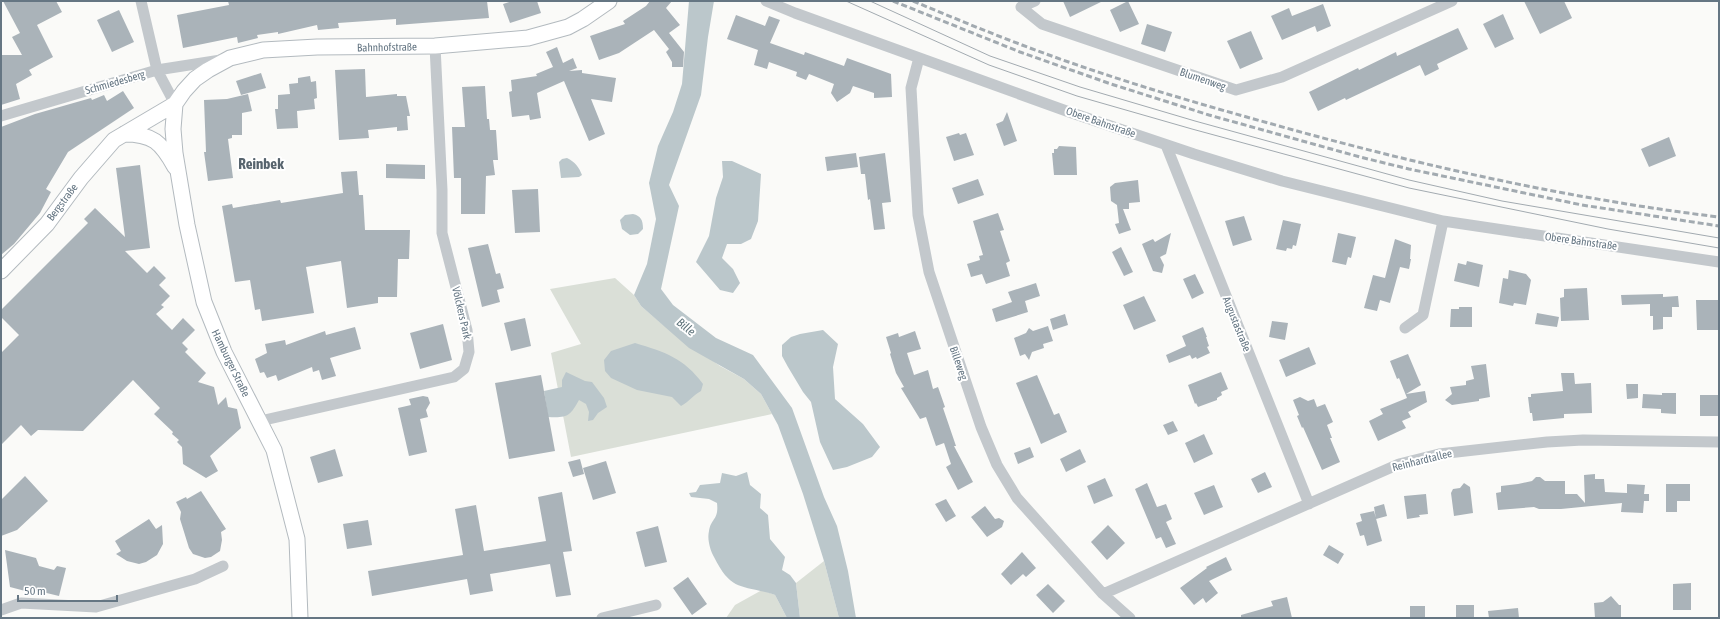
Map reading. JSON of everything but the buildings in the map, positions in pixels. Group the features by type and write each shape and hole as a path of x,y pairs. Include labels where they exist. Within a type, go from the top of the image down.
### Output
{"main road":[{"name":"Bahnhofstraße","path":"175,104 196,79 208,70 230,58 263,50 434,46 528,38 568,27 583,19 609,1"},
{"name":"Hamburger Straße","path":"175,104 173,129 175,153 187,225 204,302 224,352 274,450 297,539 300,618"},
{"name":"Bergstraße","path":"1,271 47,224 81,178 114,140 175,104"},
{"path":"151,119 163,124 175,153"},
{"path":"123,134 139,134 150,137 170,156 179,173"}],"street":[{"path":"141,1 157,70 175,104"},
{"name":"Obere Bahnstraße","path":"766,1 919,58 1166,145 1282,181 1443,221 1719,262"},
{"path":"1021,4 1035,1"},
{"name":"Blumenweg","path":"1021,4 1042,24 1236,90 1282,77 1452,1"},
{"name":"Völckers Park","path":"260,421 454,377 464,369 469,352 467,330 442,233 442,190 434,46"},
{"name":"Schmiedesberg","path":"1,116 157,70 230,58"},
{"name":"Billeweg","path":"919,58 911,88 918,215 929,272 981,427 997,464 1017,498 1103,594 1130,618"},
{"name":"Augustastraße","path":"1166,145 1309,504"},
{"path":"1405,328 1423,315 1443,221"},
{"name":"Reinhardtallee","path":"1103,594 1399,464 1439,454 1547,442 1582,440 1719,442"},
{"path":"1,610 21,603 96,607 183,583 223,566"},
{"path":"602,618 656,604"}],"shaded area":[{"path":"615,278 634,295 641,306 662,324 720,366 744,379 761,394 772,414 571,457 551,353 581,344 550,289"},
{"path":"824,561 839,618 800,618 796,583"},
{"path":"762,590 775,595 787,618 726,618 735,605"}],"water":[{"name":"Bille","path":"689,1 714,1 701,95 669,185 679,206 661,289 673,305 716,338 753,355 792,408 824,497 837,526 848,571 856,618 839,618 824,561 803,494 778,425 761,394 744,379 689,348 641,306 634,295 647,264 656,219 649,183 658,146 673,112 682,84"},
{"path":"567,158 576,165 582,175 579,177 561,178 559,162 562,159"},
{"path":"722,161 732,161 761,174 758,221 751,239 741,244 727,244 722,258 733,269 740,283 733,293 720,290 696,262 709,236 716,198 723,177"},
{"path":"633,214 641,219 643,229 638,234 630,235 622,229 620,220 625,215"},
{"path":"823,330 838,344 833,367 835,399 863,424 880,447 872,457 847,467 833,470 820,442 811,402 803,392 782,356 782,345 791,337"},
{"path":"635,343 665,353 681,362 696,375 703,384 701,391 681,406 672,397 637,390 611,378 605,371 604,360 611,351"},
{"path":"566,372 585,381 592,382 604,398 607,407 598,413 593,420 588,421 589,412 586,404 579,400 571,413 568,415 548,417 544,391 562,387 562,380"},
{"path":"747,472 750,485 761,494 760,508 768,515 770,539 785,557 782,570 790,575 796,583 800,618 787,618 775,595 746,588 726,577 720,569 710,548 708,534 717,513 717,503 709,499 691,497 689,493 696,492 700,485 720,483 722,473 736,476"}],"tram line":[{"path":"846,1 989,65 1077,96 1192,129 1409,188 1608,229 1719,248"},
{"path":"870,1 990,56 1080,87 1195,121 1409,180 1502,201 1719,238"}],"railway":[{"path":"893,1 1020,52 1111,84 1209,115 1360,157 1409,169 1582,205 1719,226"},
{"path":"913,1 1008,40 1085,68 1246,117 1333,141 1442,168 1552,191 1663,210 1719,217"}],"district":[{"name":"Reinbek","path":"261,163"}]}
